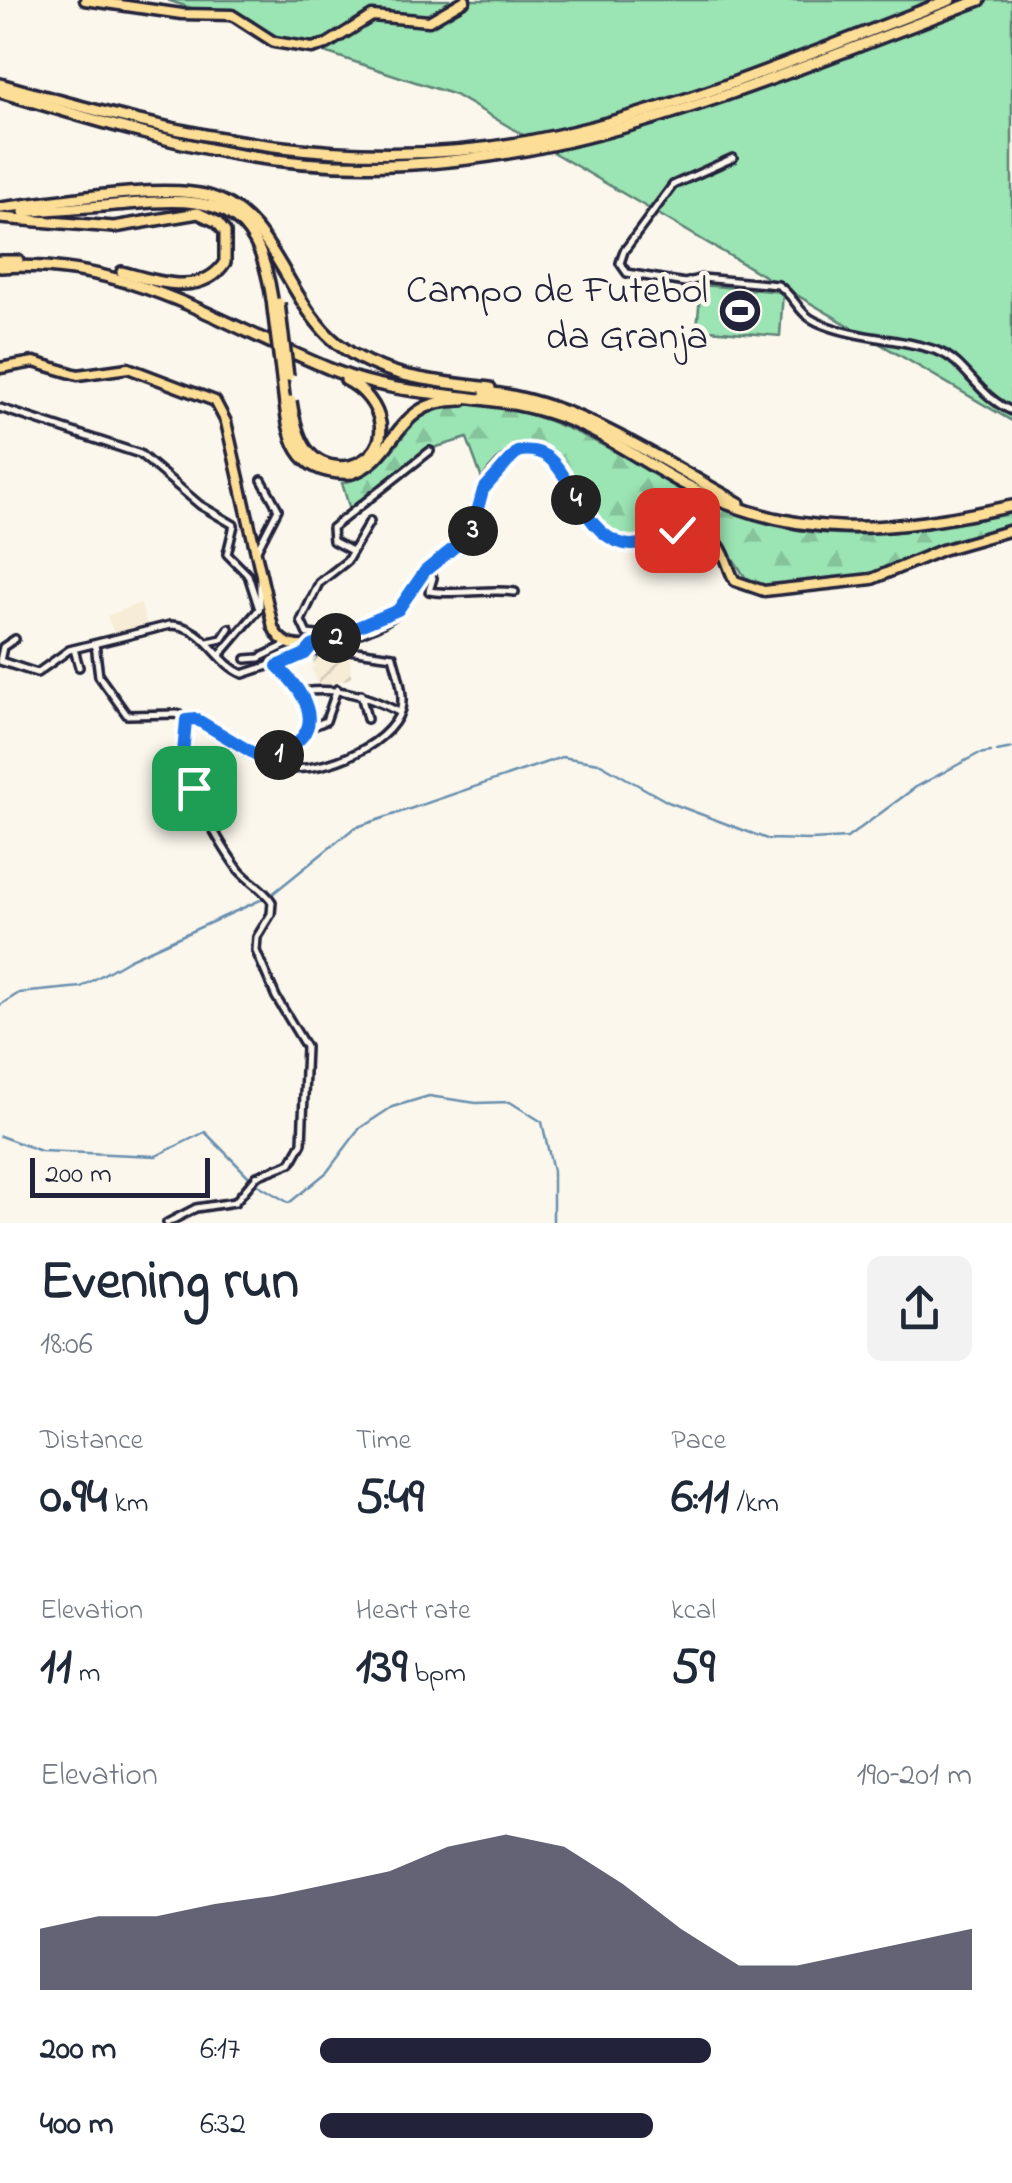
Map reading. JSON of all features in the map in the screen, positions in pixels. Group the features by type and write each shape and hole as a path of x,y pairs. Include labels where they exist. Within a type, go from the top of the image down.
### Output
{"highway":[{"path":"0,92 148,135 236,154 304,162 438,163 573,144 728,94 950,0"},
{"path":"0,84 149,127 238,142 360,154 435,152 533,140 602,125 980,0"},
{"path":"0,213 183,192 218,199 251,223 314,322 358,357 412,378 509,392 560,406 622,435 702,484"},
{"path":"0,213 199,201 230,214 246,228 266,265 275,301"},
{"path":"0,213 132,227 198,213 218,222 228,243 220,270 200,282 184,284 74,264 0,264"},
{"path":"251,223 271,263 292,441 313,467 328,473 351,470 376,458 405,421 430,405 456,400 505,402"},
{"path":"0,264 126,279 309,360 376,385 505,402 562,417 713,498 790,524 847,530 900,528 1012,504"},
{"path":"0,264 44,264 114,273 182,295 368,378 505,394 549,406 590,422 744,506 791,518 847,525 899,522 1012,504"},
{"path":"226,320 368,394 378,410 382,431 371,454 351,470"}],"main road":[{"path":"84,0 178,14 234,15 274,42 312,48 327,44 374,16 429,21 464,0"},
{"path":"0,368 32,362 78,376 135,369 211,398 224,417 272,627 288,644 310,649 394,614 418,581 471,534 482,493 517,452 544,453 559,466 588,519 610,538 635,545 674,530 706,534 719,546 734,581 754,590 876,578 936,552 1012,530"}],"street":[{"path":"733,158 672,186 624,251 620,263 627,273 685,283 702,278 778,286 796,309 815,322 871,340 937,350 952,359 979,391 1012,411"},
{"path":"0,408 140,454 199,503 230,519 234,525 227,554 246,570 259,608"},
{"path":"353,552 333,541 332,528 430,452"},
{"path":"256,553 278,509 262,480"},
{"path":"338,638 309,636 300,624 319,583 353,552 370,522"},
{"path":"220,655 259,608 257,587 261,576"},
{"path":"418,581 431,577 428,590 458,595 488,588 516,592"},
{"path":"15,639 0,658 40,674 74,649 94,644 174,625 208,642 243,674 277,666 310,649 392,653 402,696 400,712 394,723 350,757 311,768 270,763 196,719 187,720 178,714 127,716 100,676 94,644"},
{"path":"208,642 222,639 230,628"},
{"path":"246,659 259,658 288,644"},
{"path":"74,649 79,667"},
{"path":"270,763 302,738 306,729 302,692 277,666"},
{"path":"302,692 337,690 361,694 400,712"},
{"path":"306,729 326,721 337,690"},
{"path":"361,694 367,719"},
{"path":"167,1223 196,1208 235,1202 255,1178 286,1168 300,1148 306,1047 257,956 257,937 272,912 271,900 235,864 186,768 182,732 187,720"}],"shaded area":[{"path":"140,603 148,627 116,637 107,616"},
{"path":"350,654 351,678 320,687 311,668 315,666 311,656"}],"green space":[{"path":"167,0 1012,0 1012,421 455,95"},
{"name":"Campo de Futebol da Granja","path":"701,285 783,292 780,336 697,329"},
{"path":"477,404 509,409 568,429 707,501 782,527 820,533 896,532 1012,513 1012,524 934,547 873,574 765,586 745,577 719,537 704,526 672,524 631,539 613,533 589,510 561,465 534,444 513,449 483,482 467,438 430,449 350,510 342,483 377,466 412,425 428,414 449,406"}],"waterway":[{"path":"997,751 1012,748"},
{"path":"271,895 354,828 562,757 599,763 668,802 767,839 811,840 847,838 916,787 978,754 991,752"},
{"path":"0,1005 19,993 81,987 130,959 265,898"},
{"path":"0,1136 41,1151 156,1156 205,1132 255,1183 289,1203 327,1172 360,1128 392,1107 429,1096 476,1103 510,1102 542,1122 553,1171 553,1223"}],"place":[{"name":"Campo de Futebol da Granja","path":"740,311"}],"route":[{"path":"194,788 183,754 186,720 196,719 270,763 302,738 306,729 302,692 277,666 305,654 312,646 396,612 425,571 471,534 483,490 517,452 537,450 552,458 588,519 617,542 638,544 677,530"}]}
